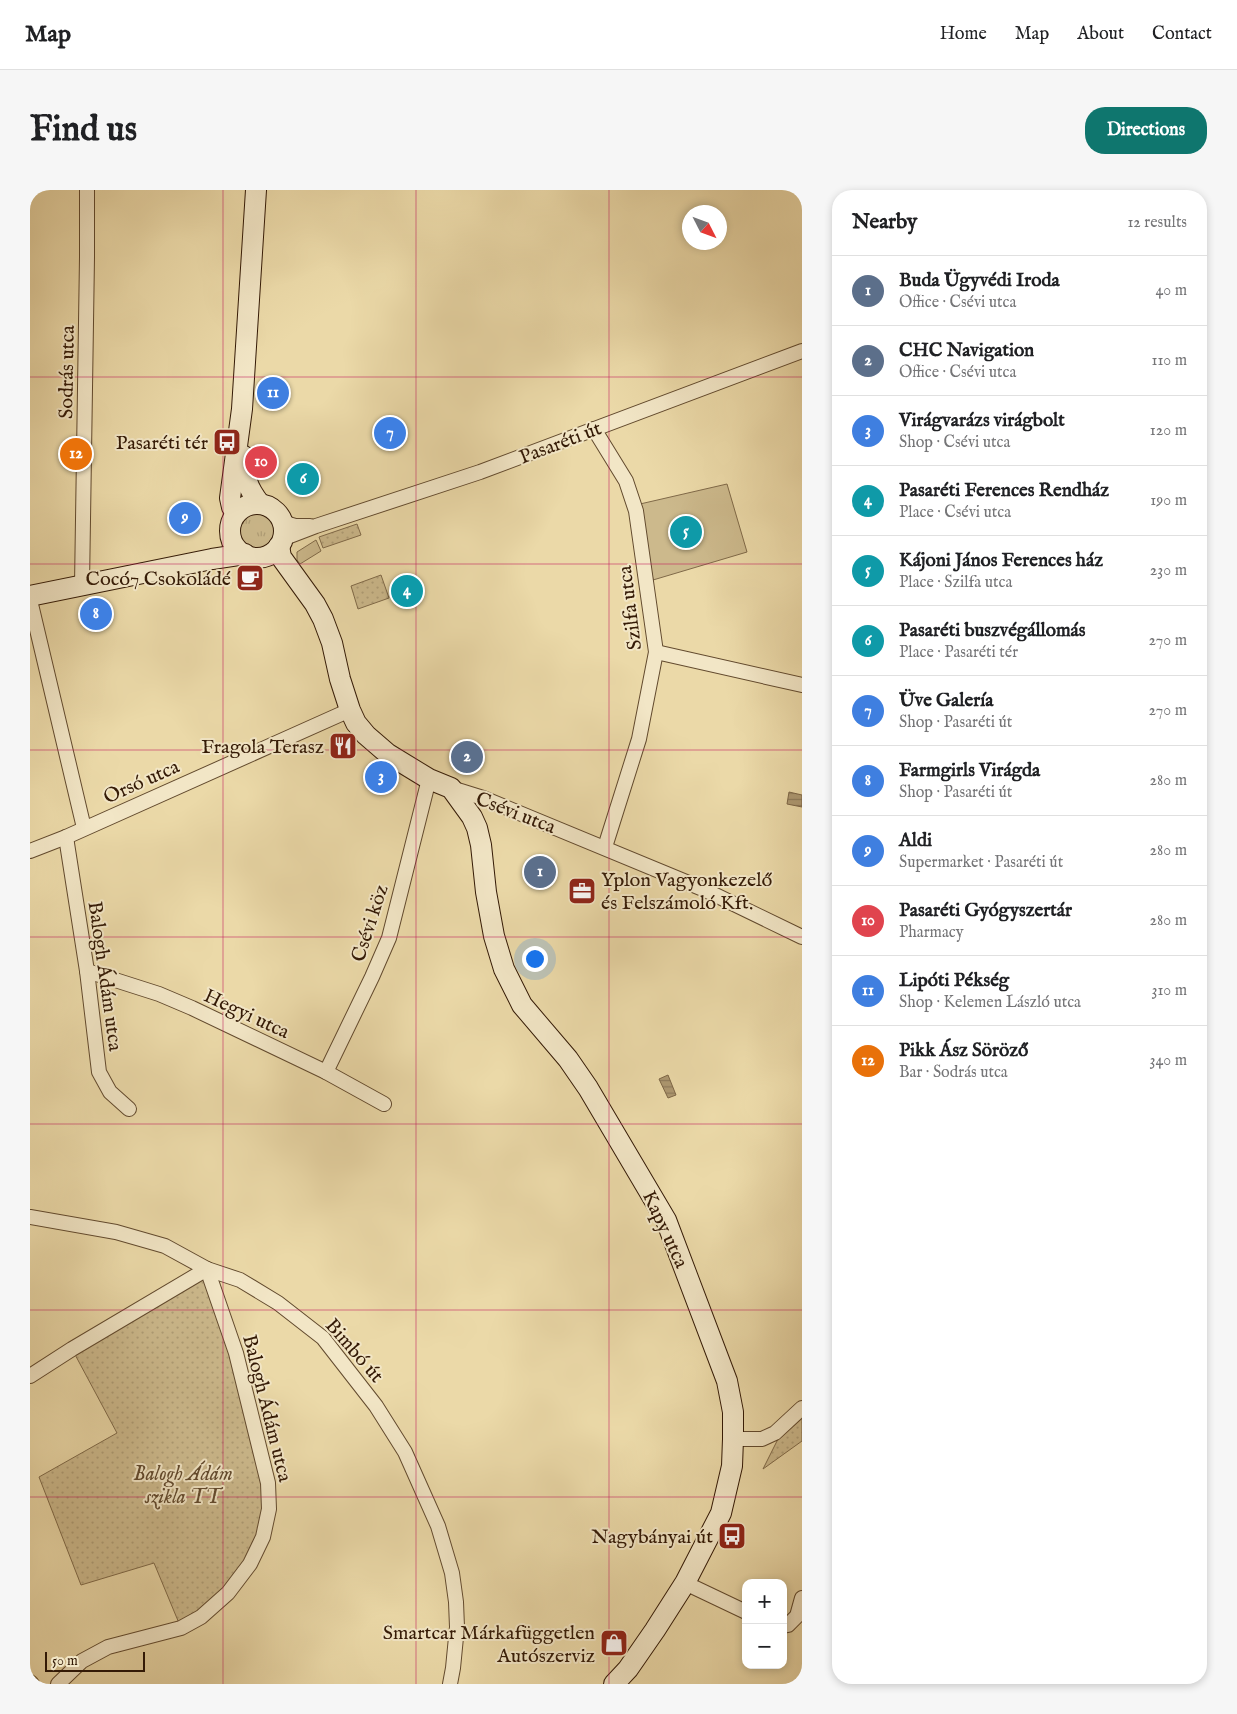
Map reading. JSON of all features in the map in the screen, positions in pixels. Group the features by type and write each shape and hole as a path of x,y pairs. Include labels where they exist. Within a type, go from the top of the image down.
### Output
{"street":[{"name":"Sodrás utca","path":"82,585 87,190"},
{"path":"249,556 233,544 230,498 242,409 256,190"},
{"name":"Pasaréti út","path":"281,536 480,472 802,351"},
{"path":"84,828 30,598 82,585 228,556 264,556 272,552 281,536 274,510 260,504 251,493 244,475 242,409"},
{"name":"Szilfa utca","path":"594,429 626,481 636,511 656,652 639,739 605,847"},
{"path":"192,563 216,550 222,544 233,522 245,507 260,504"},
{"name":"Csévi utca","path":"281,536 281,557 323,618 332,643 340,680 350,710 356,723 376,745 430,779 483,798 703,888 802,937"},
{"name":"Csévi utca","path":"249,556 315,604"},
{"path":"656,652 802,685"},
{"name":"Orsó utca","path":"30,851 66,837 350,710"},
{"name":"Csévi köz","path":"326,1072 372,978 389,938 430,779"},
{"name":"Kapy utca","path":"451,788 470,813 477,828 494,936 504,969 522,1005 568,1059 588,1088 666,1220 727,1381 733,1412 732,1466 721,1514 685,1583 628,1669 614,1684"},
{"name":"Balogh Ádám utca","path":"66,837 87,971 99,1072 110,1092 129,1109"},
{"name":"Hegyi utca","path":"87,971 159,994 326,1072 384,1104"},
{"name":"Bimbó út","path":"30,1217 116,1232 165,1246 207,1269 240,1280 278,1303 323,1338 376,1406 405,1452 438,1526 452,1573 456,1602 457,1627 454,1668 450,1684"},
{"path":"30,1376 72,1348 207,1269"},
{"name":"Balogh Ádám utca","path":"58,1684 82,1660 108,1647 181,1628 201,1617 228,1592 250,1564 263,1537 269,1509 268,1482 236,1353 207,1269"},
{"path":"733,1439 762,1439 775,1433 802,1408"},
{"path":"685,1583 742,1610"},
{"path":"787,1626 797,1616 802,1598"}],"green space":[{"path":"727,484 747,552 653,580 640,504"},
{"path":"257,512 271,517 276,531 271,545 257,550 243,545 238,531 243,517"},
{"path":"357,524 361,535 323,548 319,537"},
{"path":"316,540 321,551 300,564 297,560 297,552"},
{"path":"381,575 389,598 358,609 351,586"},
{"name":"Balogh Ádám szikla TT","path":"207,1269 236,1353 269,1509 250,1564 181,1628 154,1563 81,1585 39,1477 117,1433 72,1349"},
{"path":"802,1418 802,1441 763,1469 779,1437"}],"shaded area":[{"path":"789,792 802,795 802,807 787,804"},
{"path":"668,1075 676,1095 668,1098 659,1079"}],"place":[{"name":"Lipóti Pékség","path":"273,393"},
{"name":"Üve Galería","path":"390,433"},
{"name":"Pasaréti tér","path":"227,442"},
{"name":"Pikk Ász Söröző","path":"76,454"},
{"name":"Pasaréti Gyógyszertár","path":"261,462"},
{"name":"Pasaréti buszvégállomás","path":"303,479"},
{"name":"Aldi","path":"185,518"},
{"name":"Kájoni János Ferences ház","path":"686,532"},
{"name":"Cocó7 Csokoládé","path":"250,578"},
{"name":"Pasaréti Ferences Rendház","path":"407,591"},
{"name":"Farmgirls Virágda","path":"96,614"},
{"name":"Fragola Terasz","path":"343,746"},
{"name":"CHC Navigation","path":"467,757"},
{"name":"Virágvarázs virágbolt","path":"381,777"},
{"name":"Buda Ügyvédi Iroda","path":"540,872"},
{"name":"Yplon Vagyonkezelő és Felszámoló Kft.","path":"582,891"},
{"name":"Nagybányai út","path":"732,1536"},
{"name":"Smartcar Márkafüggetlen Autószerviz","path":"614,1643"}]}
